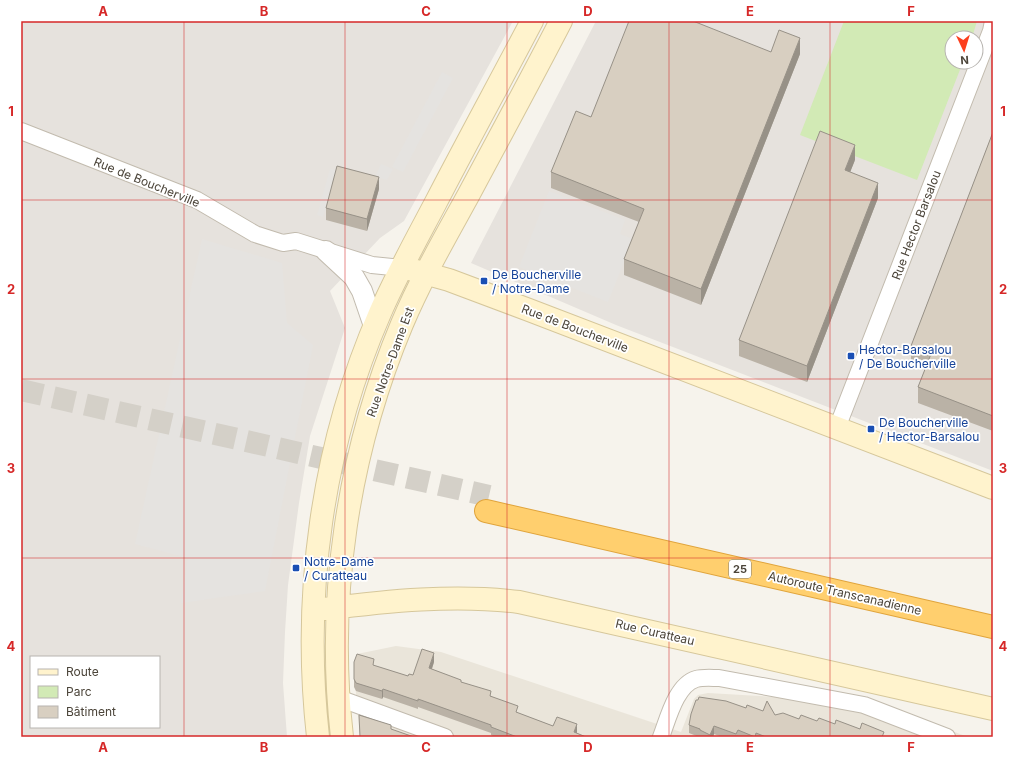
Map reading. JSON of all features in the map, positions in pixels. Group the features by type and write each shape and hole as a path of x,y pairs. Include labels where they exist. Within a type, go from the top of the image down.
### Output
{"highway":[{"name":"Autoroute Transcanadienne","path":"993,612 487,504 993,627"}],"main road":[{"name":"Rue Notre-Dame Est","path":"318,737 314,674 313,611 319,536 334,453 349,397 374,326 402,268 532,21"},
{"name":"Rue Notre-Dame Est","path":"342,737 337,689 337,607 341,560 348,512 362,444 374,400 394,345 426,273 561,21"},
{"name":"Rue de Boucherville","path":"402,268 449,280 993,488"},
{"name":"Rue Curatteau","path":"313,611 337,607 450,598 488,599 518,602 993,709"}],"street":[{"name":"Rue Hector Barsalou","path":"837,428 985,46 993,21"},
{"name":"Rue de Boucherville","path":"21,131 197,200 255,234 283,243 296,241 372,265 402,268"},
{"path":"326,251 354,277 362,291 374,326"},
{"path":"661,737 682,689 691,681 698,678 719,678 864,706 946,737"},
{"path":"337,689 340,697 344,700 445,737"}],"shaded area":[{"path":"21,21 513,21 404,221 380,238 330,291 345,328 310,436 299,503 288,585 285,632 283,683 287,737 21,737"},
{"path":"596,21 993,21 993,471 616,325 471,263"},
{"path":"442,72 453,78 403,172 392,167"},
{"path":"381,164 393,169 387,180 375,177"},
{"path":"330,169 336,170 323,217 317,215"},
{"path":"549,191 625,220 620,234 633,239 608,302 519,267"},
{"path":"202,239 282,263 287,323 313,345 265,591 181,603 188,558 135,544"},
{"path":"396,646 441,652 681,732 694,699 698,695 708,693 877,703 968,737 360,737 355,683 357,654"}],"green space":[{"path":"844,21 977,21 974,30 944,30 944,70 960,70 917,180 800,135"}],"building":[{"path":"629,21 693,21 771,52 779,30 800,38 701,289 624,259 644,209 551,172 576,111 591,117"},
{"path":"820,131 855,145 845,170 878,183 807,366 739,340"},
{"path":"993,132 993,416 918,387 931,354 911,346"},
{"path":"337,166 379,177 367,219 326,208"},
{"path":"422,649 434,653 429,668 461,680 461,682 491,691 490,696 518,706 516,712 553,726 557,717 577,724 574,732 586,737 517,737 491,727 491,725 418,699 418,701 383,689 382,691 356,683 354,679 354,662 357,654 374,659 373,665 408,676 409,674 413,675"},
{"path":"699,697 726,701 746,708 747,705 763,711 767,701 775,715 783,713 799,719 801,715 817,721 819,718 835,724 836,720 860,729 862,723 884,732 882,737 766,737 756,733 755,737 738,730 736,734 714,726 710,735 689,725 696,700 698,700"},
{"path":"359,715 391,725 391,729 414,737 360,737"}],"tunnel":[{"path":"21,390 489,496"}],"place":[{"name":"De Boucherville / Notre-Dame","path":"484,281"},
{"name":"Hector-Barsalou / De Boucherville","path":"851,356"},
{"name":"De Boucherville / Hector-Barsalou","path":"871,429"},
{"name":"Notre-Dame / Curatteau","path":"296,568"}]}
